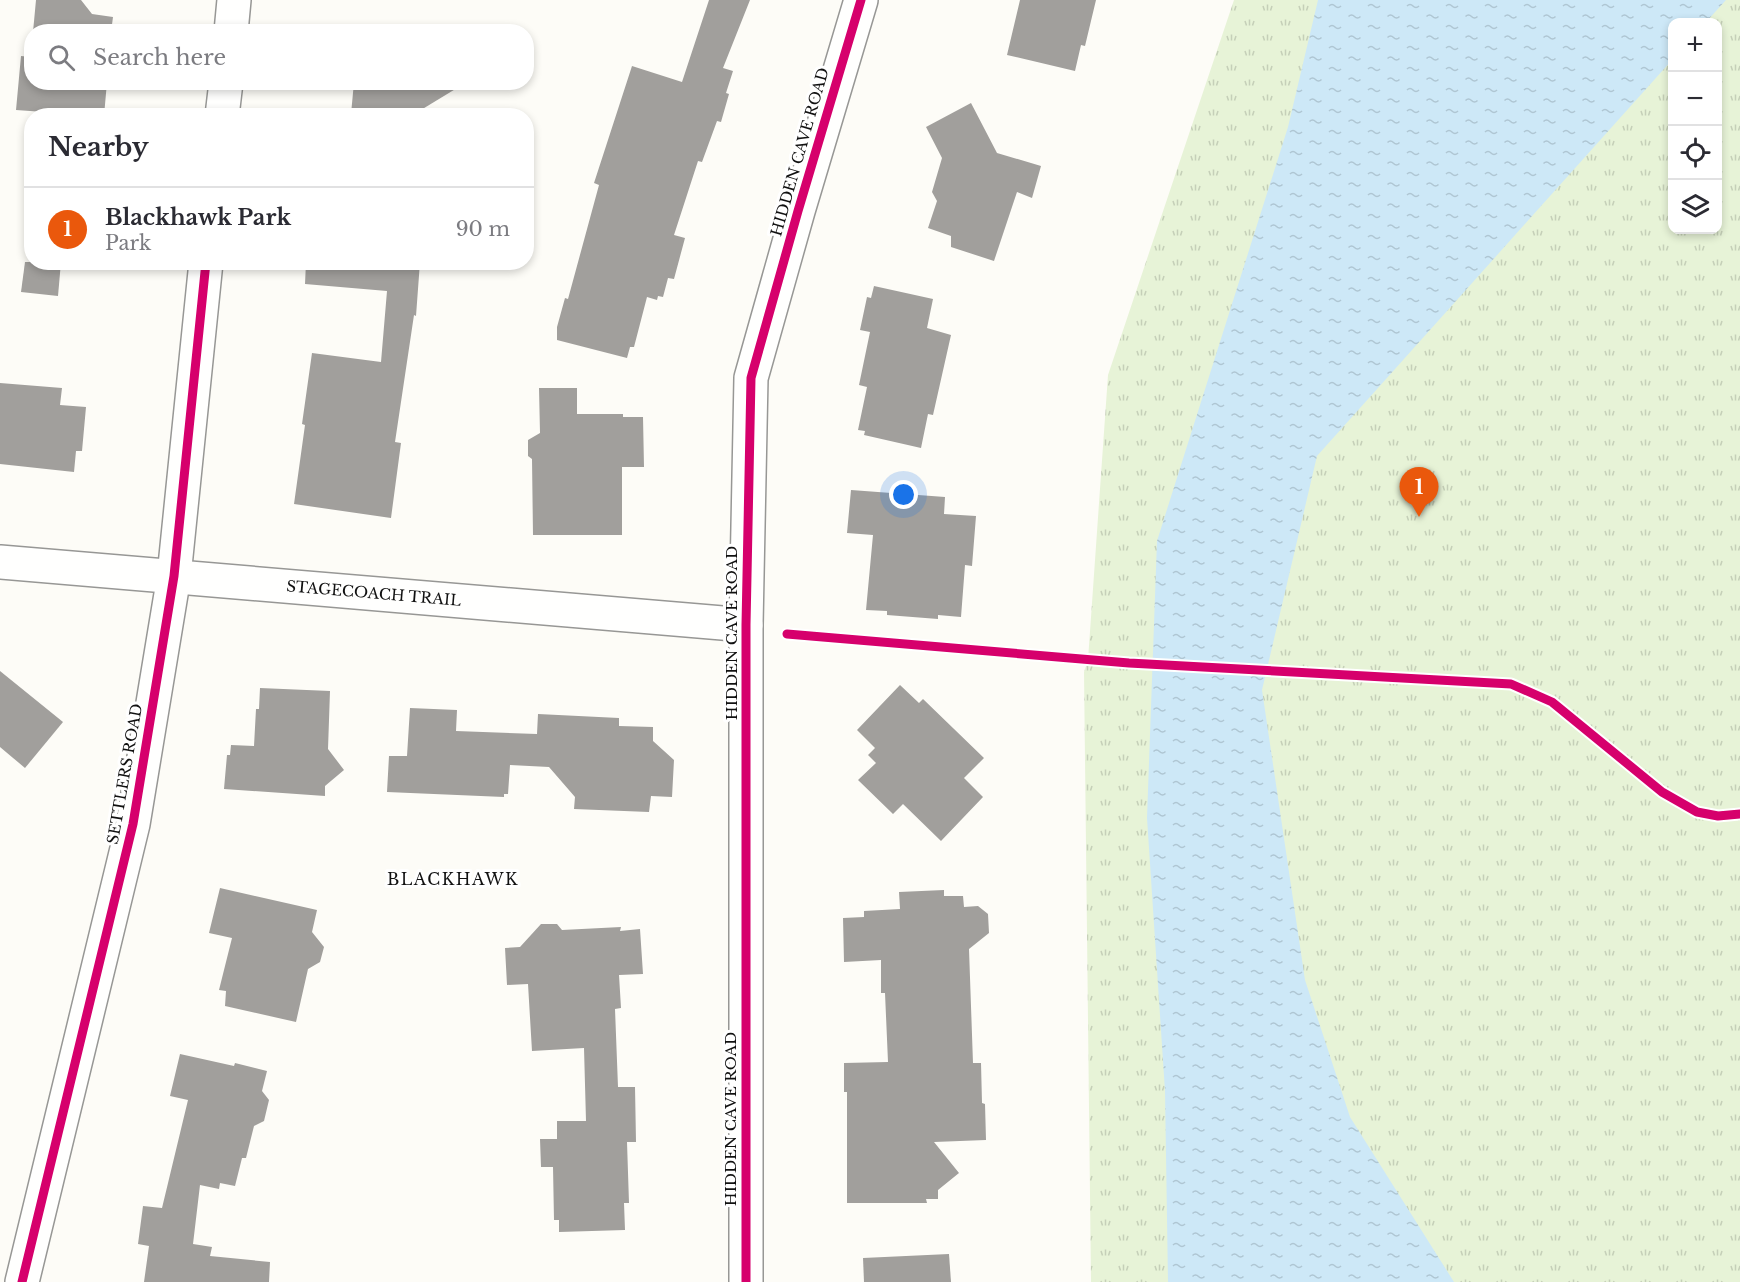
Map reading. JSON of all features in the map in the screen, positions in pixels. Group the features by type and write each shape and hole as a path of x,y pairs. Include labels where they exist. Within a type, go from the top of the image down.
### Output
{"street":[{"path":"232,24 234,0"},
{"name":"HIDDEN CAVE ROAD","path":"746,1282 746,625 751,378 861,0"},
{"path":"223,108 225,90"},
{"name":"SETTLERS ROAD","path":"22,1282 133,824 174,576 205,270"},
{"name":"STAGECOACH TRAIL","path":"0,562 746,625"}],"green space":[{"path":"1234,0 1740,0 1740,1282 1091,1282 1084,672 1088,660 1108,375"}],"water":[{"path":"1318,0 1726,0 1710,18 1668,18 1668,64 1317,456 1262,690 1305,980 1350,1117 1454,1282 1168,1282 1165,1091 1147,818 1157,541 1288,127"}],"building":[{"path":"36,0 81,0 92,14 113,17 112,24 34,24"},
{"path":"709,0 750,0 723,68 733,71 721,122 717,121 702,162 698,161 674,235 685,238 674,279 668,278 663,297 658,296 657,300 647,297 634,347 630,347 627,358 557,340 557,327 565,298 568,299 599,185 594,183 632,66 682,82"},
{"path":"1020,0 1096,0 1085,46 1081,45 1075,71 1007,55"},
{"path":"21,56 24,56 24,90 106,90 105,108 24,108 24,111 16,110"},
{"path":"353,90 454,90 424,108 352,108"},
{"path":"971,103 997,153 1041,166 1032,198 1017,192 994,261 951,247 951,236 928,228 937,201 932,192 942,158 926,127"},
{"path":"24,270 60,270 58,296 21,292"},
{"path":"306,270 419,270 416,316 414,315 395,442 401,443 391,518 294,504 312,353 381,362 387,291 305,284"},
{"path":"874,286 933,299 927,328 951,335 933,415 928,414 921,448 864,435 865,431 858,430 867,387 859,385 870,332 860,330 867,297 871,298"},
{"path":"0,383 62,388 60,405 86,407 82,451 76,451 74,472 0,464"},
{"path":"539,388 577,388 577,414 623,414 623,417 643,417 644,467 622,467 622,535 533,535 532,459 528,456 528,440 540,433"},
{"path":"851,490 945,497 944,514 976,516 972,566 965,565 961,617 938,615 938,619 887,615 887,611 866,610 873,535 847,533"},
{"path":"0,671 63,722 25,768 0,747"},
{"path":"900,685 919,703 923,699 984,758 964,778 983,797 941,841 903,804 893,814 858,780 876,763 868,755 875,748 857,730"},
{"path":"260,688 330,691 328,749 344,770 325,786 325,796 224,789 227,755 230,755 231,745 254,746 256,709 259,709"},
{"path":"410,708 457,710 456,731 537,734 538,714 619,718 619,726 653,727 653,741 674,760 672,797 651,796 649,812 574,809 575,797 549,767 510,765 508,794 504,794 504,797 387,792 389,756 407,756"},
{"path":"220,888 317,910 312,932 324,947 320,962 308,969 296,1022 225,1006 226,991 219,990 232,938 209,933"},
{"path":"944,890 944,896 963,896 964,907 978,906 988,914 989,933 969,949 973,1063 981,1063 986,1140 934,1142 959,1173 938,1190 938,1199 926,1199 927,1203 847,1203 847,1092 844,1092 844,1063 888,1062 885,993 881,993 881,960 844,962 843,918 864,917 864,911 900,909 899,892"},
{"path":"541,924 557,924 562,930 621,927 620,931 640,929 643,974 619,975 621,1008 615,1009 618,1087 635,1087 636,1142 627,1142 629,1203 624,1203 625,1230 559,1232 559,1220 554,1220 553,1167 541,1167 540,1139 557,1139 557,1121 586,1121 584,1048 532,1051 528,984 507,985 505,948 520,947"},
{"path":"180,1054 267,1071 262,1091 269,1100 264,1121 254,1126 246,1158 242,1158 235,1186 220,1183 219,1189 200,1185 193,1244 212,1247 210,1256 270,1262 269,1282 144,1282 149,1246 138,1244 143,1206 162,1208 188,1100 170,1096"},
{"path":"949,1254 951,1282 864,1282 863,1258"}],"cycle path":[{"path":"746,1282 746,625 751,378 861,0"},
{"path":"22,1282 133,824 174,576 205,270"},
{"path":"787,634 1129,663 1511,684 1552,702 1662,792 1697,812 1718,816 1740,814"}],"place":[{"name":"Blackhawk Park","path":"1419,517"}],"district":[{"name":"BLACKHAWK","path":"453,879"}]}
